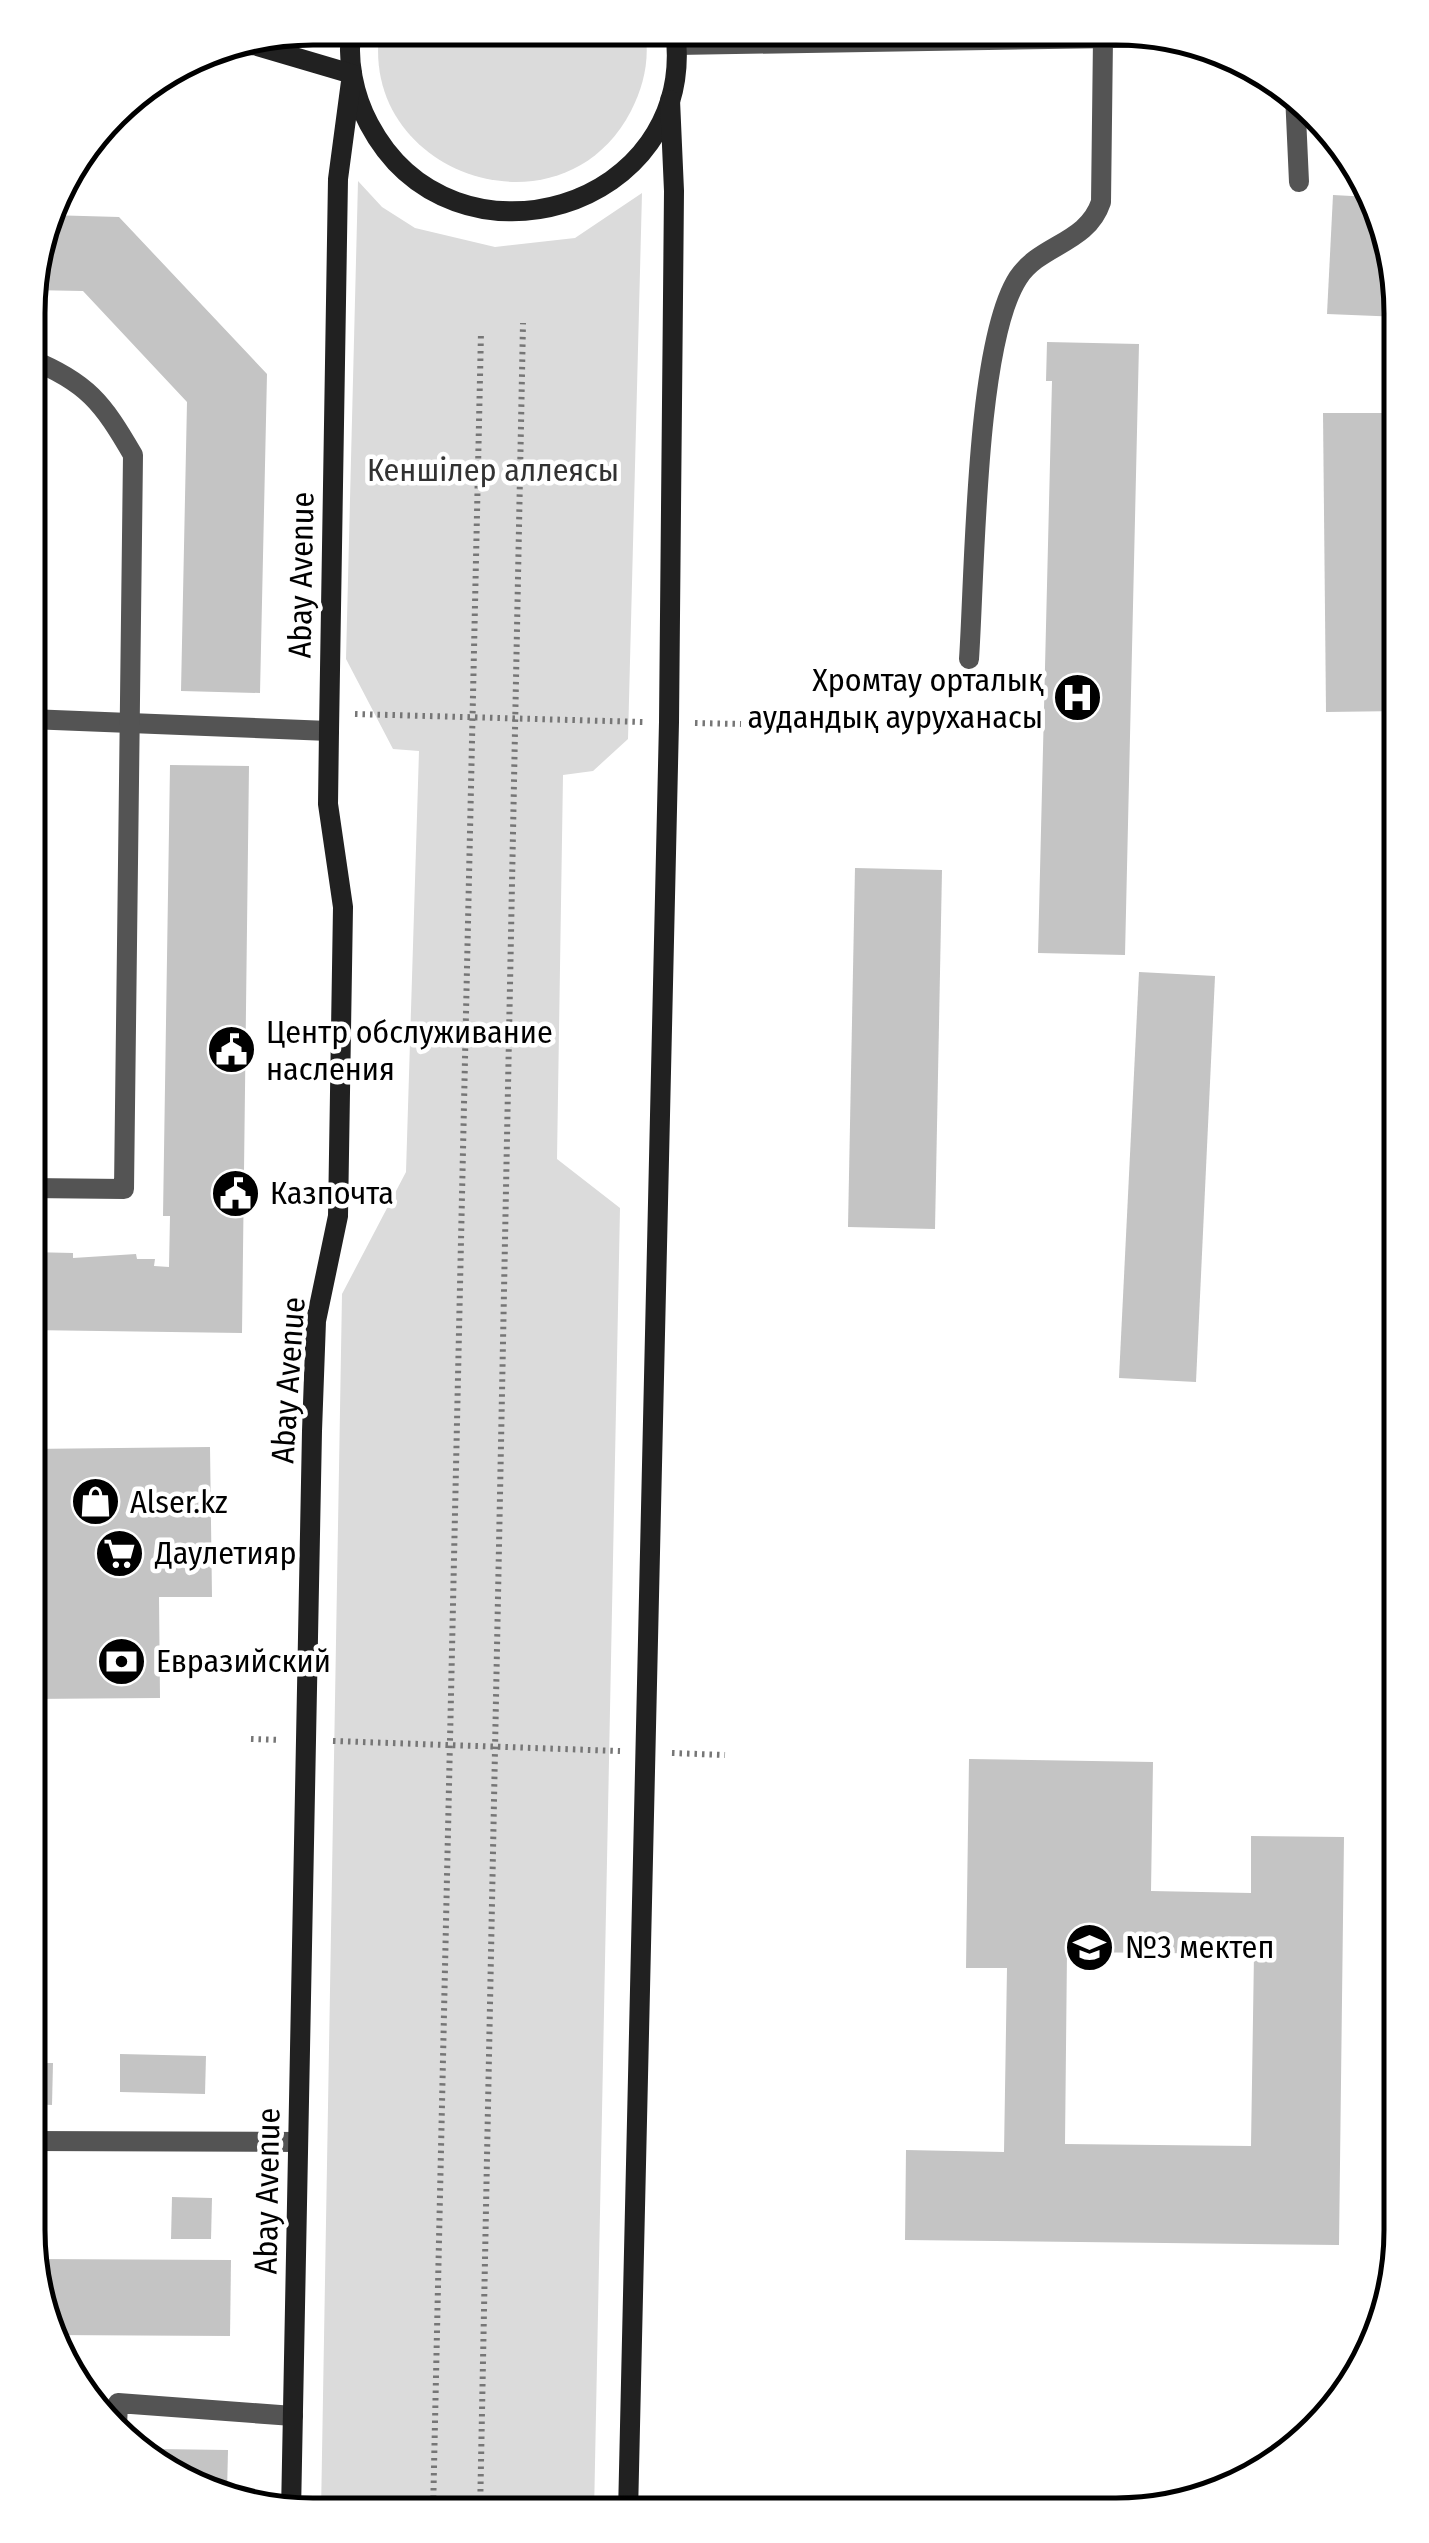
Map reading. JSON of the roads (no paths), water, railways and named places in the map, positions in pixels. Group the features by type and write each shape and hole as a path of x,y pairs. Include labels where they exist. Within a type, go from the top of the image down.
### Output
{"street":[{"path":"352,45 352,74 362,110 378,142 402,170 432,192 465,206 501,213 538,212 573,203 605,186 633,162 655,134 670,100"},
{"path":"628,2498 669,722 674,192 670,100 679,45"},
{"path":"969,660 988,380 1002,315 1018,277 1095,220 1100,202 1103,45"},
{"path":"268,49 352,74"},
{"name":"Abay Avenue","path":"291,2497 316,1321 338,1196 344,907 328,804 329,722 338,179 352,74"},
{"path":"1296,114 1299,182"},
{"path":"45,365 70,376 105,406 133,455 124,1189 45,1188"},
{"path":"45,720 329,722"},
{"path":"45,2141 298,2142"},
{"path":"108,2402 293,2416"}],"place":[{"name":"Хромтау орталық аудандық ауруханасы","path":"1078,698"},
{"name":"Центр обслуживание насления","path":"231,1050"},
{"name":"Казпочта","path":"235,1193"},
{"name":"Alser.kz","path":"95,1502"},
{"name":"Даулетияр","path":"120,1553"},
{"name":"Евразийский","path":"121,1661"},
{"name":"№3 мектеп","path":"1090,1947"}],"park label":[{"name":"Кеншілер аллеясы","path":"493,470"}]}
